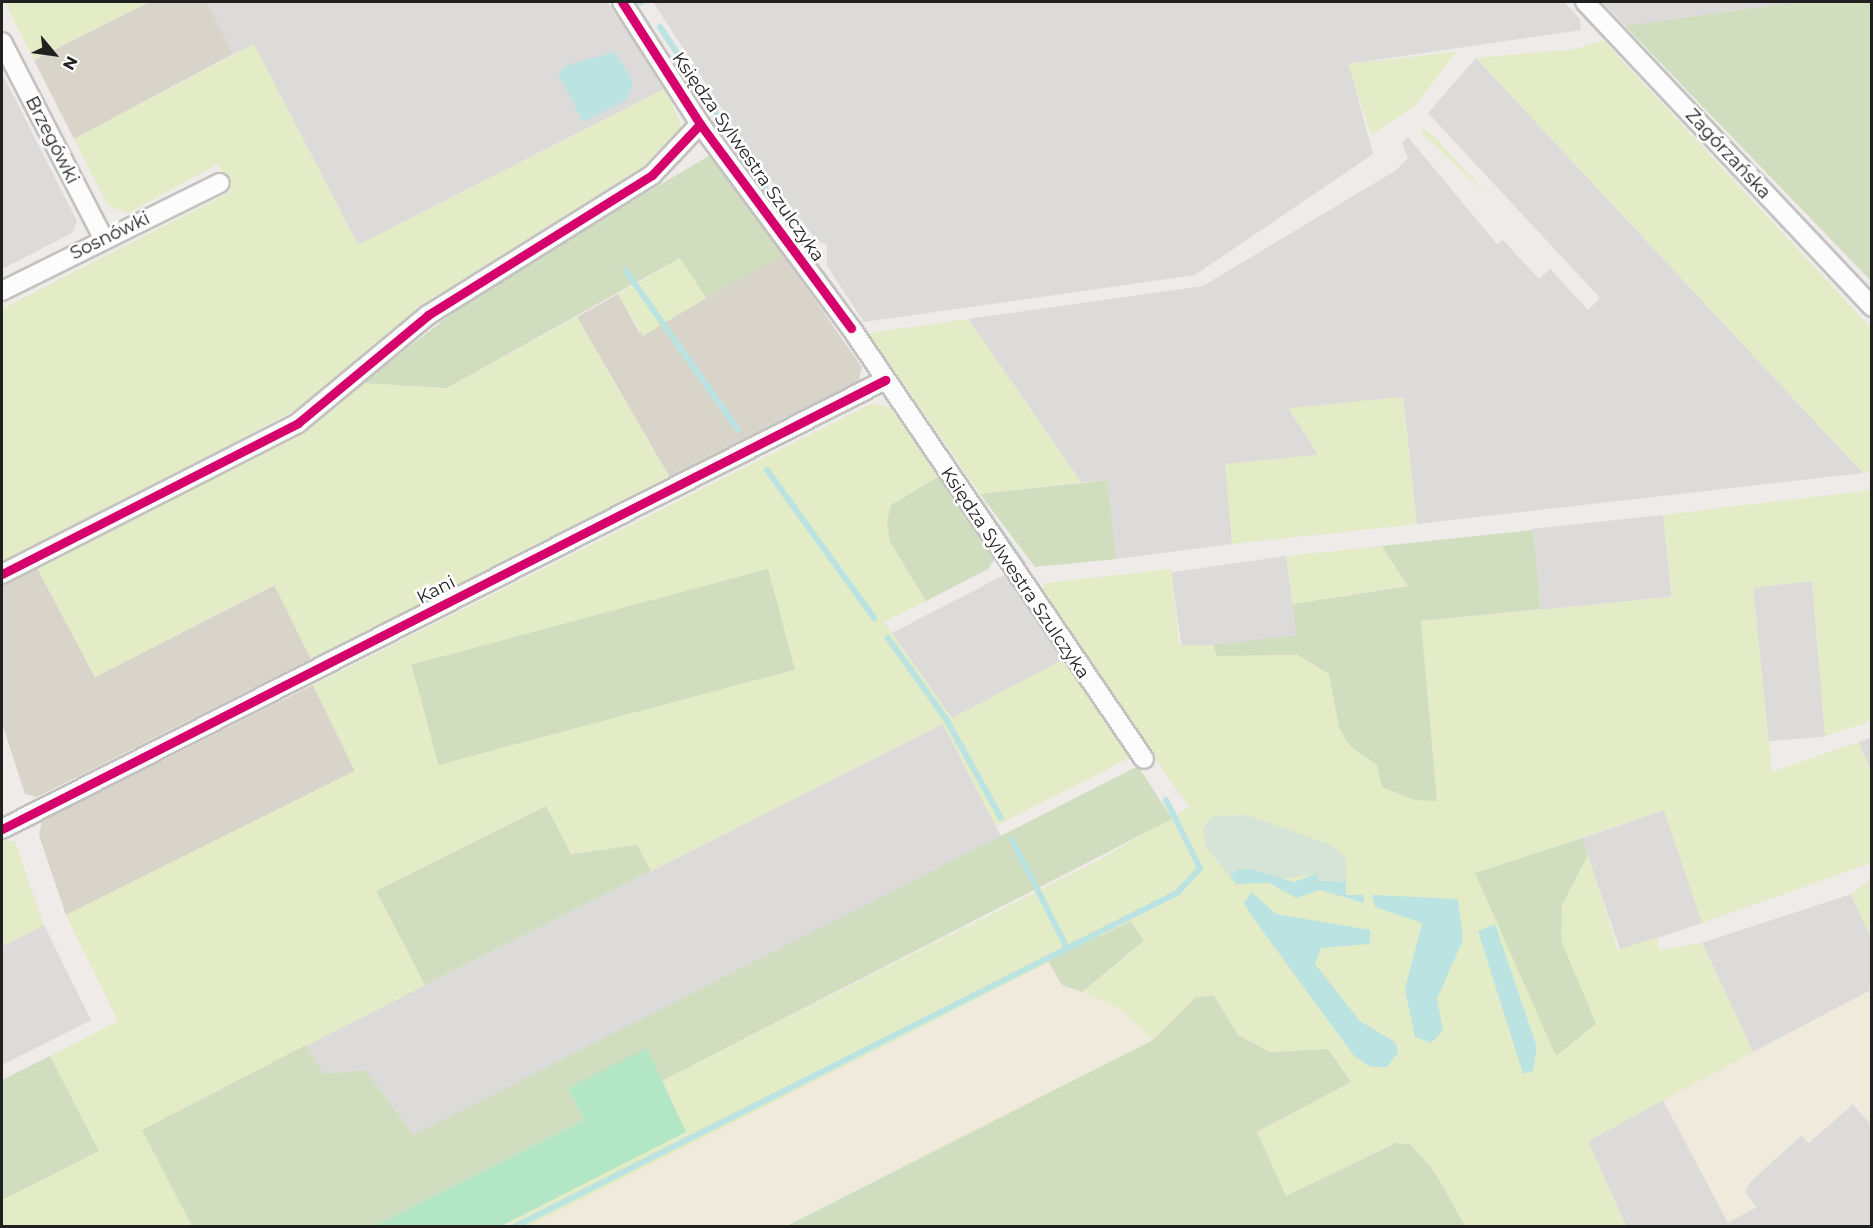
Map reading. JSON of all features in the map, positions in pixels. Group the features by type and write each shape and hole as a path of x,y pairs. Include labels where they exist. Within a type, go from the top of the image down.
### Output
{"street":[{"name":"Księdza Sylwestra Szulczyka","path":"622,2 700,124 885,380 1144,759"},
{"name":"Zagórzańska","path":"1585,2 1872,307"},
{"name":"Brzegówki","path":"2,42 103,238"},
{"path":"2,574 298,423 428,315 652,175 700,124"},
{"name":"Sosnówki","path":"2,291 103,238 220,183"},
{"name":"Kani","path":"2,829 885,380"}],"shaded area":[{"path":"149,2 207,2 233,54 74,139 34,60"},
{"path":"207,2 607,2 666,88 358,245 254,45 233,54"},
{"path":"653,2 1564,2 1580,19 1581,30 1349,64 1373,154 1195,275 864,322 827,266 827,244 818,242 754,158"},
{"path":"1602,2 1797,2 1625,26"},
{"path":"1476,58 1863,473 1417,524 1403,397 1289,409 1319,455 1226,464 1232,544 1116,559 1108,480 1081,482 968,319 1203,286 1395,171 1408,158 1402,143 1408,137 1497,244 1503,240 1539,279 1550,269 1588,310 1600,298 1428,113"},
{"path":"2,73 77,221 72,233 2,269"},
{"path":"784,256 862,367 858,385 670,478 577,317 618,294 639,332"},
{"path":"1663,515 1672,597 1541,610 1533,529"},
{"path":"1286,556 1297,635 1182,651 1171,572"},
{"path":"36,566 95,677 275,585 311,659 37,797 25,794 2,723 2,584"},
{"path":"1006,574 1064,659 952,719 892,633"},
{"path":"1812,581 1826,736 1767,742 1753,586"},
{"path":"313,685 355,771 66,915 39,835 42,821"},
{"path":"943,724 1002,838 414,1135 365,1070 324,1074 306,1045"},
{"path":"1872,738 1871,770 1858,742"},
{"path":"1664,810 1703,923 1620,951 1582,838"},
{"path":"1851,894 1871,938 1871,990 1753,1052 1702,943"},
{"path":"44,925 91,1020 2,1065 2,946"},
{"path":"1048,961 1062,985 1120,1008 1153,1040 787,1226 530,1226"},
{"path":"1871,990 1871,1125 1853,1104 1808,1143 1801,1135 1750,1182 1745,1192 1757,1207 1728,1223 1663,1100"},
{"path":"1663,1100 1729,1222 1750,1182 1802,1135 1809,1143 1853,1104 1871,1125 1871,1226 1626,1226 1588,1141"}],"green space":[{"path":"5,2 149,2 34,60"},
{"path":"1797,2 1871,2 1871,281 1625,26"},
{"path":"1603,40 1871,328 1871,471 1863,473 1476,58 1577,49"},
{"path":"254,44 358,245 666,88 681,125 678,136 642,174 580,208 435,307 335,389 2,565 2,309 232,191 218,164 128,213 108,206 74,139"},
{"path":"1456,52 1415,106 1371,135 1348,64"},
{"path":"1423,128 1434,136 1490,198 1422,133"},
{"path":"712,154 784,256 706,298 680,258 447,388 362,383 488,286"},
{"path":"681,257 706,298 643,336 618,295"},
{"path":"577,317 670,478 311,659 274,585 95,677 36,566 263,449 337,406 362,383 447,388"},
{"path":"968,319 1081,482 980,494 868,333"},
{"path":"1403,397 1417,524 1232,544 1225,464 1318,455 1289,408"},
{"path":"871,404 890,407 939,476 891,505 890,542 926,601 884,622 952,718 1064,659 1131,757 996,826 943,724 651,871 637,845 571,854 545,806 376,891 425,985 143,1130 192,1226 2,1226 2,1200 99,1151 50,1056 118,1021 66,915 355,771 313,685","holes":["768,569 438,733 707,595"]},
{"path":"939,476 996,557 988,569 926,601 890,542 887,521 891,505"},
{"path":"1108,480 1116,559 1035,567 980,494"},
{"path":"1871,490 1871,721 1825,736 1812,581 1753,588 1772,772 1858,742 1871,770 1871,863 1702,923 1664,810 1475,873 1573,973 1561,940 1562,905 1588,855 1618,950 1657,937 1659,950 1702,943 1753,1052 1588,1141 1626,1226 1465,1226 1434,1171 1410,1144 1396,1143 1286,1196 1257,1132 1351,1082 1328,1049 1270,1052 1238,1035 1214,996 1196,998 1153,1040 1120,1008 1082,992 1144,942 1131,921 530,1226 511,1226 509,1222 685,1132 662,1081 1103,858 1189,807 1040,595 1045,583 1171,569 1179,645 1213,645 1218,656 1298,655 1329,674 1339,728 1350,746 1377,765 1382,787 1437,800 1421,621 1672,597 1663,515"},
{"path":"1533,530 1541,609 1421,621 1437,801 1415,800 1382,787 1377,765 1350,746 1339,728 1329,674 1298,655 1217,656 1213,645 1296,635 1293,604 1408,586 1382,546"},
{"path":"1382,546 1409,585 1293,604 1286,556"},
{"path":"768,569 795,669 438,765 412,665"},
{"path":"1138,766 1172,819 662,1081 647,1049 569,1089 584,1120 375,1226 192,1226 142,1130 306,1045 324,1074 365,1070 414,1135"},
{"path":"546,806 571,854 637,845 651,871 425,985 376,891"},
{"path":"1247,815 1332,845 1346,859 1346,882 1318,881 1317,873 1280,880 1251,869 1237,870 1230,877 1206,847 1203,827 1213,816"},
{"path":"1582,838 1588,855 1562,905 1561,940 1596,1024 1556,1056 1475,873"},
{"path":"3,839 15,842 44,925 2,946"},
{"path":"1871,880 1871,938 1851,894"},
{"path":"1131,921 1144,941 1082,992 1062,985 1048,961"},
{"path":"1214,996 1238,1035 1270,1052 1328,1049 1351,1082 1257,1132 1286,1196 1396,1143 1410,1144 1434,1171 1465,1226 787,1226 1153,1040 1196,997"},
{"path":"647,1048 686,1132 501,1226 375,1226 584,1120 568,1088"},
{"path":"50,1056 99,1151 2,1200 2,1080"}],"water":[{"path":"615,52 632,80 631,91 625,101 583,122 558,73 567,65"},
{"path":"1251,869 1294,882 1317,873 1318,881 1346,882 1346,895 1364,895 1364,903 1320,890 1296,898 1269,883 1236,884 1230,877 1237,870"},
{"path":"1252,892 1276,914 1370,930 1370,944 1321,948 1315,964 1360,1021 1395,1042 1398,1052 1387,1067 1371,1067 1354,1056 1251,915 1244,903"},
{"path":"1372,895 1458,899 1463,940 1437,999 1443,1031 1431,1043 1415,1037 1405,989 1422,923 1375,907"},
{"path":"1495,924 1537,1047 1533,1071 1523,1074 1478,931"}],"waterway":[{"path":"660,27 804,246"},
{"path":"626,271 738,430"},
{"path":"822,273 839,297"},
{"path":"767,470 874,618"},
{"path":"980,502 1023,564"},
{"path":"888,638 946,719 1001,818"},
{"path":"516,1226 1177,893 1200,868 1166,800"},
{"path":"1012,840 1066,946"}],"cycle path":[{"path":"622,2 700,124 851,328"},
{"path":"2,574 298,423 428,315 652,175 700,124"},
{"path":"2,829 885,380"}]}
